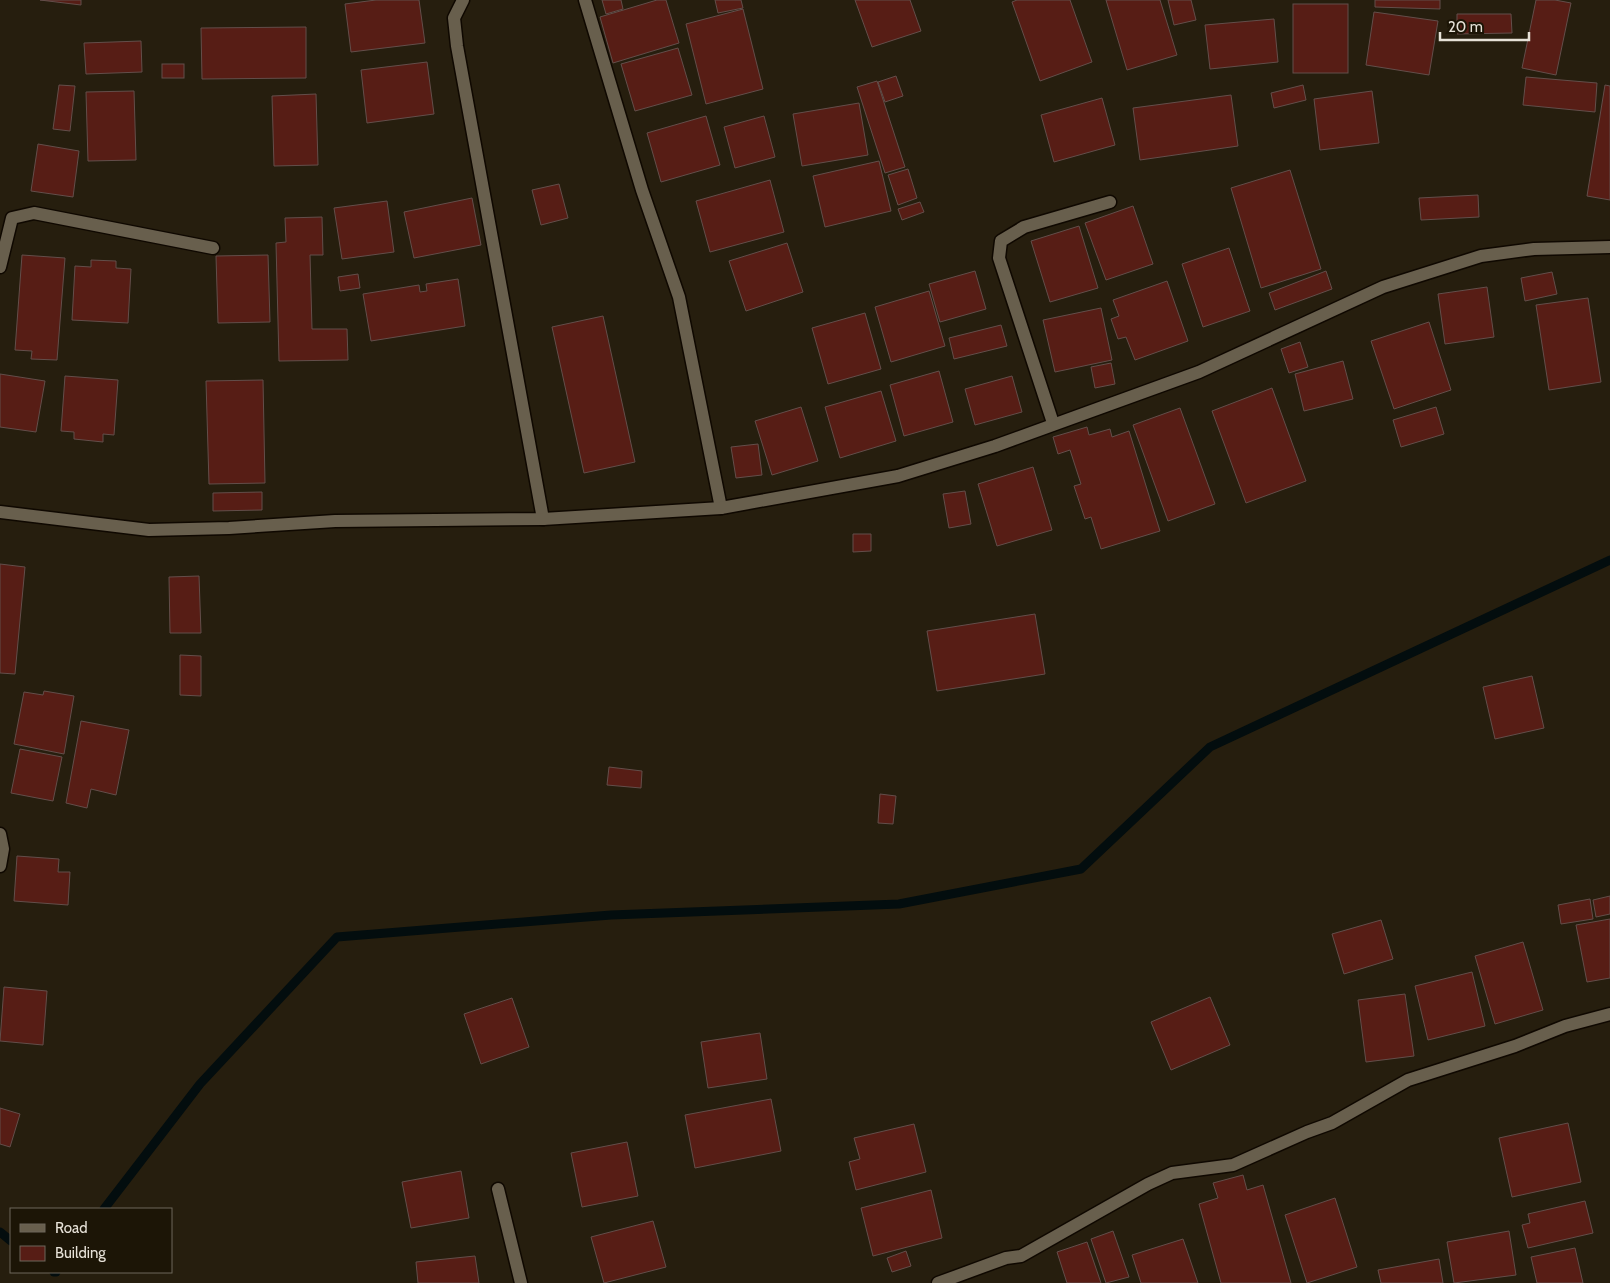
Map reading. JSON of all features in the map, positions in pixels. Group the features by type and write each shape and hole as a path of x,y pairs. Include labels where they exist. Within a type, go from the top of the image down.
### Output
{"street":[{"path":"463,0 454,18 457,46 543,519"},
{"path":"585,0 642,190 680,297 721,508"},
{"path":"1053,423 998,258 1002,241 1024,227 1110,202"},
{"path":"0,267 12,218 34,213 213,248"},
{"path":"0,512 149,530 229,528 335,521 543,519 721,508 898,476 995,446 1053,423 1199,372 1383,288 1480,256 1534,249 1610,247"},
{"path":"0,834 4,849 0,866"},
{"path":"938,1283 1027,1253 1148,1184 1172,1174 1232,1165 1332,1123 1408,1080 1515,1046 1565,1026 1610,1014"},
{"path":"498,1190 521,1283"}],"building":[{"path":"40,0 81,0 81,5"},
{"path":"376,0 419,0 425,43 351,52 345,4"},
{"path":"602,0 621,0 623,9 606,14"},
{"path":"657,0 666,0 679,43 613,63 600,17"},
{"path":"715,0 741,0 743,8 718,13"},
{"path":"855,0 910,0 921,31 872,47"},
{"path":"1017,0 1070,0 1092,62 1040,81 1012,2"},
{"path":"1106,0 1160,0 1177,55 1127,70"},
{"path":"1168,0 1191,0 1196,20 1174,25"},
{"path":"1375,0 1440,0 1440,9 1375,7"},
{"path":"1536,0 1555,0 1571,3 1556,75 1522,68"},
{"path":"1293,4 1348,4 1348,73 1293,73"},
{"path":"743,9 763,89 706,104 686,24"},
{"path":"1374,12 1438,21 1429,75 1366,65"},
{"path":"1457,14 1511,14 1512,33 1457,34"},
{"path":"1274,19 1278,62 1210,69 1205,25"},
{"path":"306,27 306,78 202,79 201,28"},
{"path":"141,41 142,72 86,74 84,43"},
{"path":"678,48 692,95 635,111 621,64"},
{"path":"427,62 434,114 367,123 361,70"},
{"path":"162,64 184,64 184,78 162,78"},
{"path":"896,76 903,96 885,102 878,82"},
{"path":"1526,77 1597,83 1595,112 1523,105"},
{"path":"877,81 905,167 885,173 857,87"},
{"path":"59,85 75,86 70,131 53,129"},
{"path":"1303,85 1306,100 1274,108 1271,93"},
{"path":"1605,85 1610,86 1610,200 1587,196"},
{"path":"134,91 136,160 88,161 86,92"},
{"path":"1372,91 1379,143 1320,150 1314,99"},
{"path":"316,94 318,165 274,166 272,96"},
{"path":"1231,95 1238,146 1140,160 1133,108"},
{"path":"1102,98 1115,145 1054,162 1041,115"},
{"path":"859,103 868,155 802,166 793,114"},
{"path":"706,116 720,165 661,182 647,133"},
{"path":"764,116 775,157 735,168 724,127"},
{"path":"38,144 79,151 73,197 31,191"},
{"path":"879,161 891,211 825,227 813,176"},
{"path":"908,169 917,198 898,205 888,175"},
{"path":"1290,170 1321,269 1261,288 1231,188"},
{"path":"770,180 784,232 710,252 696,201"},
{"path":"559,184 568,218 541,225 532,190"},
{"path":"1478,195 1479,217 1421,220 1419,198"},
{"path":"472,198 481,245 414,258 404,212"},
{"path":"387,201 394,252 342,259 334,208"},
{"path":"920,202 924,212 902,220 898,209"},
{"path":"1133,206 1153,264 1106,280 1085,223"},
{"path":"322,217 323,255 310,255 312,329 347,329 348,360 279,361 276,243 286,242 285,218"},
{"path":"1079,226 1098,288 1050,302 1031,241"},
{"path":"787,243 803,292 746,311 729,261"},
{"path":"1229,248 1250,311 1203,327 1182,264"},
{"path":"22,255 65,258 57,360 31,359 32,351 15,350"},
{"path":"268,255 270,322 218,323 216,256"},
{"path":"91,260 116,261 116,268 131,269 128,323 72,320 75,266 91,267"},
{"path":"975,271 986,309 940,322 929,284"},
{"path":"1326,271 1332,289 1275,310 1269,293"},
{"path":"1552,272 1557,294 1525,301 1521,278"},
{"path":"358,274 360,288 340,291 338,277"},
{"path":"458,279 465,326 371,341 363,294 419,285 420,292 427,291 426,284"},
{"path":"1167,281 1188,341 1135,360 1126,337 1118,339 1111,319 1119,316 1113,300"},
{"path":"1487,287 1494,337 1445,344 1438,294"},
{"path":"929,291 945,346 891,362 875,307"},
{"path":"1588,298 1601,382 1549,390 1536,305"},
{"path":"1101,308 1112,360 1055,372 1043,320"},
{"path":"865,313 881,369 828,384 812,328"},
{"path":"603,316 635,462 584,473 552,327"},
{"path":"1429,322 1451,390 1394,409 1371,341"},
{"path":"1001,325 1007,346 954,359 949,338"},
{"path":"1300,342 1308,367 1289,373 1281,349"},
{"path":"1343,361 1353,399 1304,411 1295,374"},
{"path":"1111,363 1115,384 1095,388 1091,367"},
{"path":"939,371 953,422 904,436 890,385"},
{"path":"0,374 45,381 36,432 0,427"},
{"path":"65,376 118,380 114,435 103,434 103,442 74,439 74,432 61,431"},
{"path":"1012,376 1022,412 975,425 965,389"},
{"path":"263,380 265,483 209,484 206,381"},
{"path":"1272,388 1306,481 1246,503 1212,411"},
{"path":"881,391 896,441 840,458 825,407"},
{"path":"801,407 818,461 772,475 755,421"},
{"path":"1436,407 1444,434 1401,447 1393,420"},
{"path":"1180,408 1215,504 1168,521 1133,425"},
{"path":"1087,427 1089,435 1110,429 1112,437 1129,431 1160,531 1101,549 1091,517 1085,519 1074,486 1081,484 1070,450 1058,454 1053,437"},
{"path":"758,444 762,475 736,478 731,447"},
{"path":"1033,467 1052,530 997,546 978,484"},
{"path":"965,491 971,524 949,528 943,494"},
{"path":"262,492 262,510 213,511 213,493"},
{"path":"853,534 871,534 871,551 853,552"},
{"path":"0,564 25,567 15,674 0,673"},
{"path":"199,576 201,633 170,633 169,577"},
{"path":"1035,614 1045,674 937,691 927,631"},
{"path":"180,655 201,656 201,696 180,695"},
{"path":"1532,676 1544,728 1495,739 1483,687"},
{"path":"44,691 74,696 64,754 14,744 24,692 43,695"},
{"path":"81,721 129,730 116,795 91,789 87,808 66,803"},
{"path":"20,749 62,757 53,801 11,793"},
{"path":"609,767 642,771 641,788 607,785"},
{"path":"880,794 896,796 893,824 878,823"},
{"path":"17,856 59,859 58,872 70,872 68,905 14,901"},
{"path":"1610,896 1610,914 1596,917 1593,900"},
{"path":"1590,899 1593,919 1561,924 1558,905"},
{"path":"1610,919 1610,978 1587,982 1576,925"},
{"path":"1381,920 1393,959 1344,974 1332,934"},
{"path":"1523,942 1543,1010 1495,1024 1475,956"},
{"path":"1472,972 1485,1026 1428,1040 1415,986"},
{"path":"4,987 47,991 43,1045 0,1041"},
{"path":"1405,994 1414,1056 1366,1062 1358,1000"},
{"path":"1210,997 1230,1045 1171,1070 1151,1022"},
{"path":"512,998 529,1047 481,1064 464,1014"},
{"path":"760,1033 767,1079 708,1088 701,1042"},
{"path":"771,1099 781,1151 695,1168 685,1115"},
{"path":"0,1108 20,1114 10,1147 0,1144"},
{"path":"1568,1123 1581,1182 1512,1197 1499,1138"},
{"path":"914,1124 926,1172 856,1190 849,1162 860,1159 854,1138"},
{"path":"627,1142 638,1196 582,1207 571,1153"},
{"path":"461,1171 469,1218 411,1228 402,1182"},
{"path":"1243,1175 1247,1190 1263,1185 1291,1283 1221,1283 1199,1204 1218,1198 1213,1183"},
{"path":"931,1190 942,1238 873,1256 861,1208"},
{"path":"1335,1198 1357,1267 1307,1283 1285,1215"},
{"path":"1585,1201 1593,1233 1528,1248 1522,1225 1530,1223 1528,1214"},
{"path":"653,1221 666,1267 604,1283 591,1237"},
{"path":"1113,1231 1129,1277 1106,1283 1091,1239"},
{"path":"1509,1231 1516,1275 1454,1283 1447,1242"},
{"path":"1183,1239 1198,1283 1141,1283 1132,1255"},
{"path":"1087,1242 1101,1283 1067,1283 1057,1252"},
{"path":"1575,1248 1583,1283 1537,1283 1531,1257"},
{"path":"906,1251 911,1266 892,1272 887,1258"},
{"path":"475,1256 479,1283 418,1283 416,1262"},
{"path":"1439,1259 1443,1283 1381,1283 1378,1270"}],"waterway":[{"path":"105,1208 200,1084 337,937 611,915 899,904 1081,869 1210,747 1610,560"},
{"path":"0,1232 10,1240"}]}
